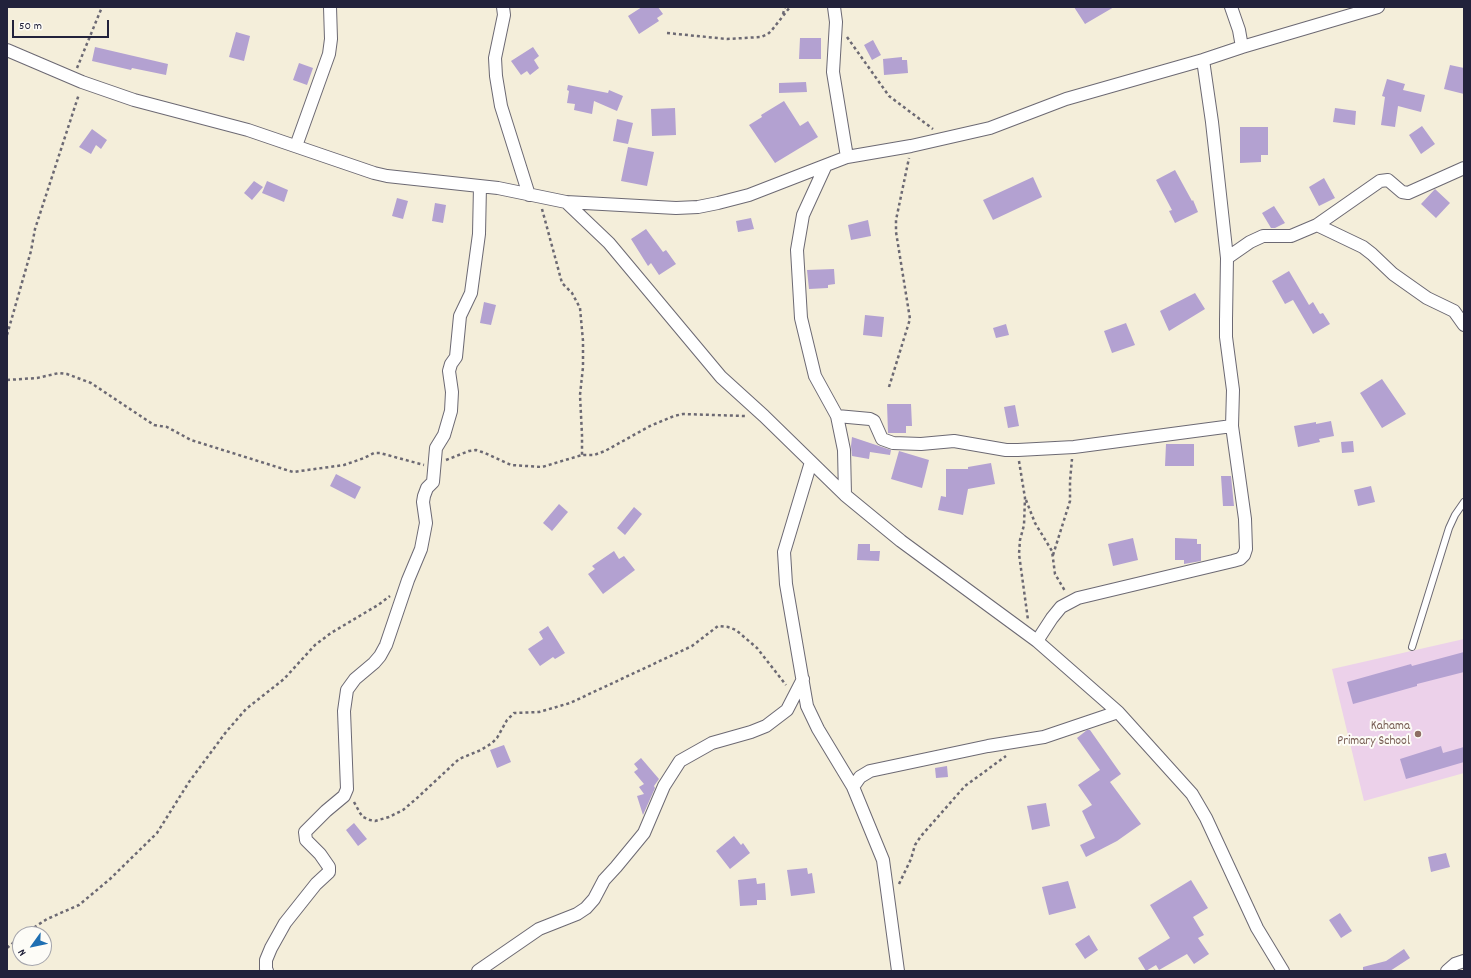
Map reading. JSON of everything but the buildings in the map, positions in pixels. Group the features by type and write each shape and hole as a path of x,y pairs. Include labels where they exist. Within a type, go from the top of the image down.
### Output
{"street":[{"path":"296,146 329,54 331,39 330,7"},
{"path":"503,7 504,15 494,58 496,76 502,106 534,196"},
{"path":"834,7 836,22 833,72 847,157"},
{"path":"1231,7 1239,30 1242,47"},
{"path":"7,50 77,80 134,100 248,130 387,176 480,186 566,202 676,208 698,207 749,195 825,167 847,157 911,146 990,128 1066,99 1203,60 1378,7"},
{"path":"1033,638 1061,607 1078,598 1233,562 1240,559 1244,555 1246,549 1245,519 1232,426 1233,390 1226,320 1227,258 1203,60"},
{"path":"825,167 803,215 797,250 801,318 812,364 821,388 837,416 844,450 845,495"},
{"path":"1227,258 1250,242 1263,236 1291,236 1317,225 1380,181 1388,180 1402,192 1408,193 1464,168"},
{"path":"267,971 266,960 285,923 316,884 329,872 329,867 320,854 306,840 305,832 344,796 347,785 344,711 347,690 355,679 374,663 386,645 408,580 422,549 426,523 423,502 427,488 432,482 436,448 444,435 451,411 452,392 449,371 451,364 456,357 460,316 471,293 479,234 480,186"},
{"path":"566,202 609,243 721,377 764,416 845,495 901,540 1033,638 1118,712 1192,794 1206,818 1277,969"},
{"path":"1317,225 1363,247 1394,274 1427,298 1454,311 1464,325"},
{"path":"837,416 870,419 874,421 882,439 893,443 921,444 954,441 1006,450 1074,447 1232,426"},
{"path":"811,462 784,552 786,584 808,706 813,718 853,787 883,860 898,971"},
{"path":"478,971 539,929 577,914 586,908 594,899 604,880 644,833 664,786 680,761 712,744 752,732 766,726 787,710 803,680"},
{"path":"853,787 860,777 870,771 988,746 1044,737 1118,712"},
{"path":"1447,971 1455,964 1464,961"}],"lane":[{"path":"1412,647 1449,528 1455,515 1464,502"}],"path":[{"path":"7,335 32,251 35,229 77,80 102,7"},
{"path":"783,17 785,7"},
{"path":"667,34 727,38 761,37 768,34 772,30 790,7"},
{"path":"836,22 889,96 946,138"},
{"path":"889,388 910,319 896,232 896,220 911,146"},
{"path":"534,196 562,283 572,293 580,308 583,341 583,367 580,395 582,455"},
{"path":"7,380 37,378 59,373 67,374 91,383 154,425 167,427 191,440 293,472 344,465 374,453 380,453 428,465 435,464 469,451 485,453 511,465 542,466 582,455 594,455 605,451 650,426 674,416 683,414 764,416"},
{"path":"1053,555 1070,501 1070,481 1074,447"},
{"path":"1018,450 1025,498 1024,525 1020,540 1019,554 1033,638"},
{"path":"1025,498 1035,522 1053,555 1056,574 1061,586 1068,593 1078,598"},
{"path":"36,926 47,919 79,905 110,879 157,833 193,777 226,732 246,709 284,679 321,641 378,605 390,595"},
{"path":"347,785 357,809 363,817 375,821 389,817 416,800 459,759 481,750 492,743 497,738 507,720 514,713 539,712 570,703 692,646 718,626 728,626 736,630 757,648 795,696"},
{"path":"899,885 911,859 915,845 921,836 965,786 1004,757 1013,749 1018,741"}],"shaded area":[{"path":"1464,639 1464,773 1364,801 1332,669"}],"place":[{"name":"Kahama Primary School","path":"1418,734"}]}
